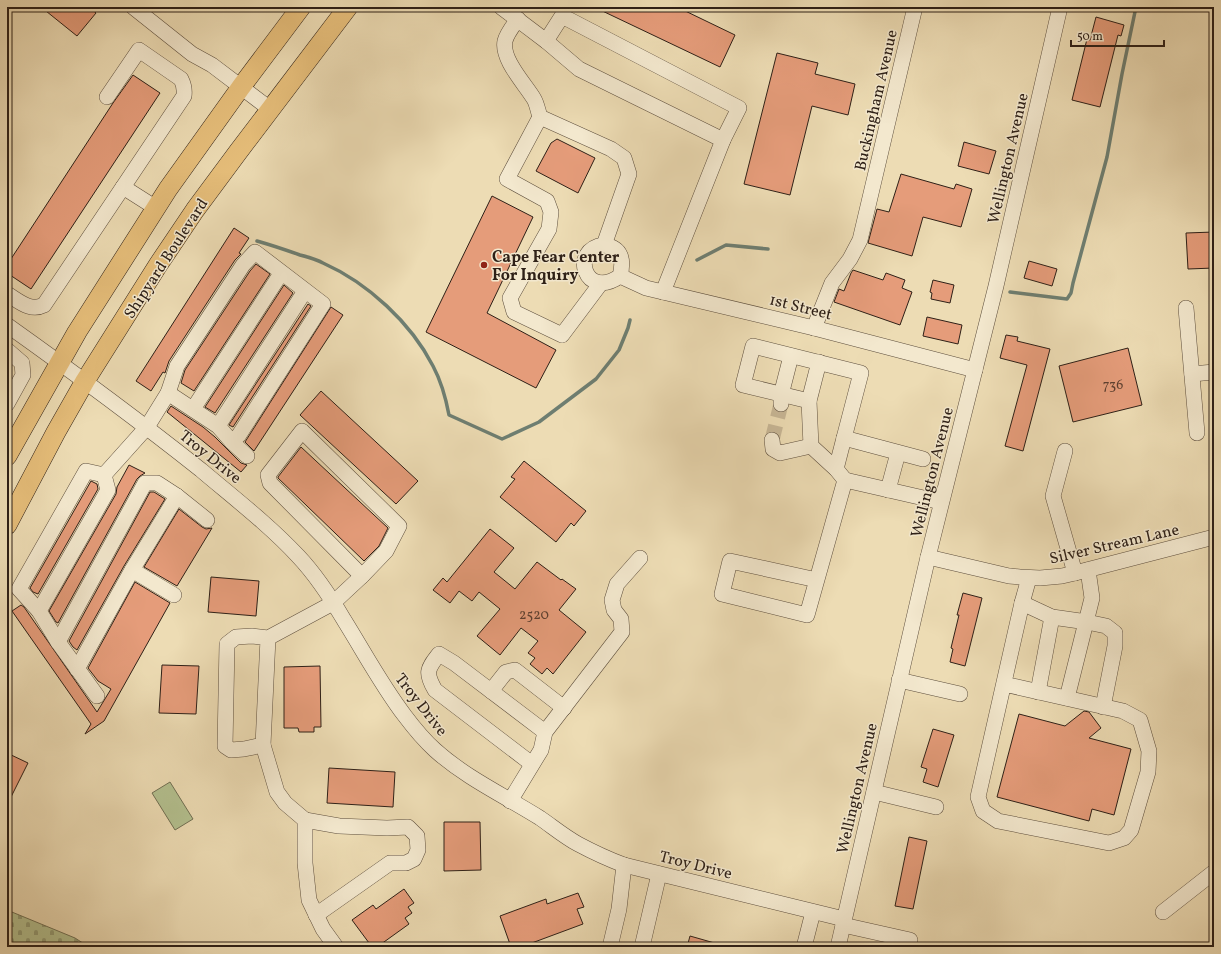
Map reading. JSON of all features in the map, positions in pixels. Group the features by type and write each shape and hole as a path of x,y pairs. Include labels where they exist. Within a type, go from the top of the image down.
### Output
{"main road":[{"name":"Shipyard Boulevard","path":"10,444 156,208 241,87 301,7"},
{"name":"Shipyard Boulevard","path":"7,525 56,432 85,381 158,265 195,210 348,7"}],"street":[{"path":"501,7 546,41 579,69 724,140"},
{"name":"Buckingham Avenue","path":"814,328 832,283 850,259 860,240 915,7"},
{"name":"Wellington Avenue","path":"838,947 928,557 1015,206 1060,7"},
{"path":"143,10 192,54 212,65 270,109"},
{"path":"546,41 562,16 738,108 663,292"},
{"path":"518,19 508,33 504,43 506,54 509,64 535,101 540,117 508,179 547,201 551,212 549,229 510,298 514,312 562,335 601,283"},
{"path":"7,294 29,307 39,308 44,305 184,96 185,90 181,79 139,50 107,98"},
{"path":"540,117 611,149 624,158 629,174 604,245"},
{"path":"123,187 156,208"},
{"path":"604,245 615,249 622,258 623,264 620,276 608,283 595,282 589,278 584,266 588,253 593,248 604,245"},
{"path":"104,475 147,427 168,393 177,366 243,265 255,252 283,275 323,304 239,435 232,442"},
{"path":"193,409 278,278 283,275"},
{"name":"1st Street","path":"620,276 646,288 814,328 975,370"},
{"path":"218,426 305,291"},
{"path":"1186,308 1197,433"},
{"name":"Troy Drive","path":"7,325 60,362 147,427 273,530 300,558 333,602 404,715 420,735 435,750 454,765 577,843 603,857 624,865 813,912 910,940"},
{"path":"7,404 23,376 22,363 9,351 23,336"},
{"path":"809,401 781,400 743,385 753,346 861,373 844,438 841,475 817,580 807,615 722,594 730,561 817,580"},
{"path":"781,400 791,356"},
{"path":"819,362 809,401 811,446 841,475 888,490 941,502"},
{"path":"1192,374 1214,372"},
{"path":"168,393 218,426 247,456"},
{"path":"263,745 231,750 225,746 227,644 236,637 252,636 268,638 333,602 362,576 386,551 399,526 302,431 268,475 270,482 362,576"},
{"path":"844,438 923,459"},
{"path":"772,440 773,449 780,453 811,446"},
{"path":"1065,451 1053,496 1092,598 1067,698"},
{"path":"888,490 898,453"},
{"path":"97,696 58,642 39,611 19,589 86,470 104,475"},
{"path":"39,611 108,490 104,475"},
{"path":"58,642 145,483 157,483 177,496 206,520"},
{"path":"77,669 132,570 177,496"},
{"name":"Silver Stream Lane","path":"928,557 1009,576 1050,578 1082,572 1214,537"},
{"path":"510,801 541,750 545,732 622,632 621,619 614,610 612,600 617,584 640,558"},
{"path":"132,570 174,595"},
{"path":"1004,684 1123,712 1140,720 1149,751 1148,772 1131,830 1124,838 1109,843 998,821 983,811 978,798 1022,603 1029,578"},
{"path":"1022,603 1052,617 1106,626 1115,633 1115,646 1103,707"},
{"path":"1038,692 1052,617"},
{"path":"268,638 263,745 277,792 285,803 305,820 339,826 387,828 408,827 417,836 418,850 414,859 406,863 390,863 316,914"},
{"path":"532,764 435,690 428,679 429,666 439,654 454,663 545,732"},
{"path":"491,691 506,672 515,670 564,708"},
{"path":"900,680 960,694"},
{"path":"874,792 936,806"},
{"path":"305,820 306,863 310,900 323,929 336,947"},
{"path":"610,947 619,909 624,865"},
{"path":"1163,912 1214,872"},
{"path":"642,947 659,874"},
{"path":"804,947 813,912"}],"green space":[{"path":"170,782 193,819 175,830 152,793"},
{"path":"7,910 75,938 89,947 7,947"}],"building":[{"path":"41,7 89,7 96,13 77,36"},
{"path":"594,7 677,7 735,35 720,67"},
{"path":"1096,17 1124,25 1121,36 1118,35 1100,107 1072,100 1087,39 1090,40"},
{"path":"777,53 818,63 815,74 855,84 848,115 812,106 790,195 744,184"},
{"path":"133,75 160,93 31,289 7,273 7,265"},
{"path":"557,139 595,158 578,193 536,171 551,143"},
{"path":"964,142 996,151 989,174 958,166"},
{"path":"901,174 954,189 956,184 972,189 961,227 923,217 912,256 868,243 877,209 889,212"},
{"name":"Cape Fear Center For Inquiry","path":"492,196 533,217 487,313 556,350 536,388 426,332"},
{"path":"234,228 249,238 239,253 241,254 235,260 169,361 165,373 163,372 151,391 136,381"},
{"path":"1214,232 1214,268 1188,269 1186,233"},
{"path":"1029,261 1057,269 1052,286 1024,278"},
{"path":"256,264 270,274 194,391 181,383 185,370"},
{"path":"853,270 883,280 886,273 905,280 902,288 912,292 900,325 834,302 839,289 844,291"},
{"path":"933,280 954,285 950,303 931,299 932,293 930,292"},
{"path":"284,285 293,293 215,413 205,407"},
{"path":"308,304 311,306 233,427 229,425"},
{"path":"331,307 343,315 254,451 245,442"},
{"path":"927,317 962,325 958,344 923,336"},
{"path":"1006,335 1018,337 1017,341 1050,349 1023,451 1005,446 1027,365 1000,358"},
{"path":"1128,348 1142,405 1073,422 1059,366"},
{"path":"321,391 418,481 396,504 300,415"},
{"path":"171,406 203,427 241,463 247,465 241,472 167,412"},
{"path":"301,447 388,528 379,546 364,561 278,478"},
{"path":"524,461 586,511 574,526 571,523 556,542 500,497 515,479 511,477"},
{"path":"129,465 145,473 137,479 58,623 49,611 116,494 117,487"},
{"path":"91,481 97,484 98,489 38,594 33,592 30,588"},
{"path":"150,492 154,492 165,499 124,566 77,650 69,641"},
{"path":"179,509 202,527 206,529 212,528 177,586 144,567"},
{"path":"490,529 514,548 494,572 515,589 537,562 576,589 559,610 586,632 553,674 547,668 542,674 530,664 535,658 528,653 538,641 521,628 500,655 477,636 500,609 479,592 472,601 459,591 450,603 433,590 443,578 447,582"},
{"path":"211,577 259,581 256,616 208,612"},
{"path":"135,582 170,603 104,721 85,734 91,724 12,611 21,605 24,607 97,712 111,689 98,681 88,668"},
{"path":"963,593 982,598 965,666 950,662 953,649 951,648 959,615 957,615"},
{"path":"162,665 199,666 196,714 159,713"},
{"path":"320,666 321,727 314,727 314,732 299,732 298,728 284,728 284,667"},
{"path":"1084,711 1089,712 1101,728 1089,738 1131,749 1114,815 1092,809 1089,821 997,797 1019,714 1065,726"},
{"path":"933,729 954,735 938,787 923,782 927,769 921,767"},
{"path":"7,753 28,763 7,805"},
{"path":"329,768 395,772 393,807 327,803"},
{"path":"444,822 480,822 481,870 444,871"},
{"path":"909,837 927,841 913,909 895,906"},
{"path":"404,889 414,903 408,907 412,913 405,918 409,924 377,947 372,947 352,920 373,905 376,909"},
{"path":"578,893 584,907 577,909 583,924 521,947 511,947 500,916 546,899 547,904"},
{"path":"690,936 718,944 717,947 687,947"}],"waterway":[{"path":"1010,292 1067,299 1071,293 1107,157 1136,7"},
{"path":"257,241 312,258 340,271 372,293 400,320 424,350 433,366 445,396 449,415 502,439 539,422 596,379 619,350 630,320"},
{"path":"697,260 726,245 768,249"}],"tunnel":[{"path":"772,440 781,404"}],"place":[{"name":"Cape Fear Center For Inquiry","path":"484,265"}]}
